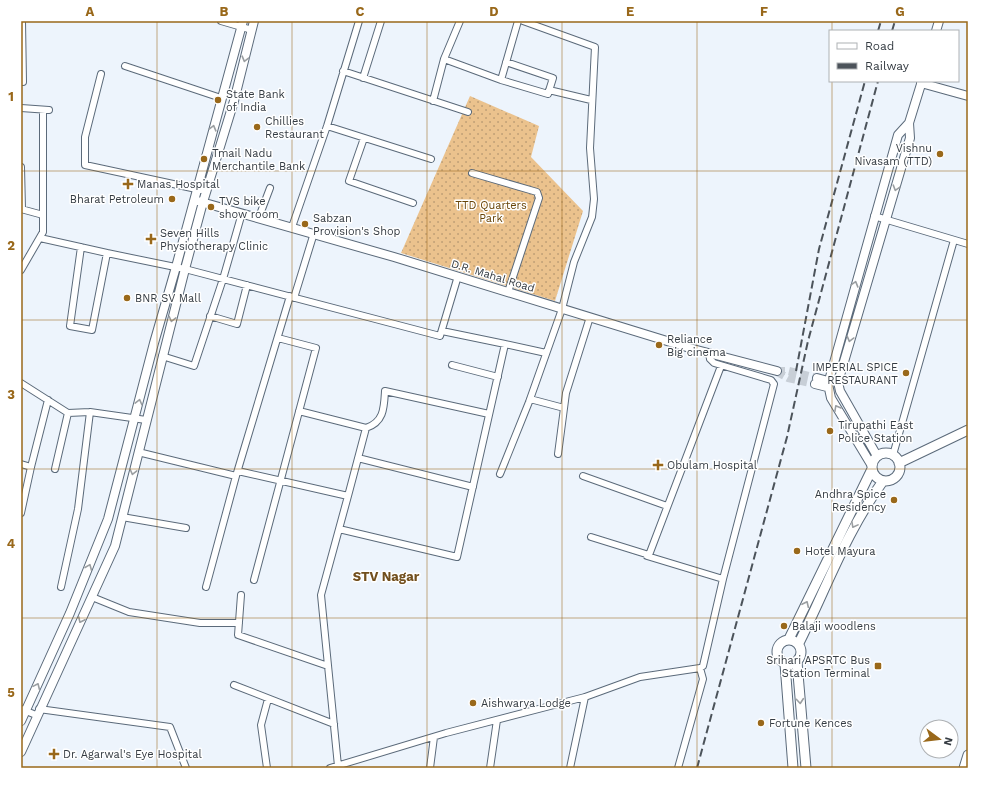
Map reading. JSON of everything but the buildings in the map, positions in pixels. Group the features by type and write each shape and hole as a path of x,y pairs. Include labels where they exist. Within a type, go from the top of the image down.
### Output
{"main road":[{"path":"899,464 968,430"},
{"path":"797,662 785,664 780,660 777,651 780,643 789,639 877,456 883,453 893,455 899,464 899,470 896,477 883,481 874,476 872,467"},
{"path":"806,768 797,662 802,653 799,643 846,542 862,512 883,481"},
{"path":"789,639 799,643"},
{"path":"785,664 793,768"},
{"path":"964,768 968,755"}],"street":[{"path":"21,82 23,82 22,21"},
{"path":"221,21 242,24 252,30"},
{"path":"21,722 23,710 70,613 108,519 154,343 203,202 234,102 254,21"},
{"path":"292,227 327,126 359,21"},
{"path":"363,78 381,21"},
{"path":"433,101 444,59 460,21"},
{"path":"501,80 518,21"},
{"path":"500,474 530,399 562,309 571,270 592,217 594,208 590,148 591,100 595,47 523,21"},
{"path":"21,752 115,546 162,356 196,189 242,24"},
{"path":"444,59 501,80 548,94 553,78 506,62"},
{"path":"125,66 221,98"},
{"path":"344,72 468,112"},
{"path":"101,74 85,137 85,165 206,191"},
{"path":"877,456 838,386 910,138 909,123 922,82 968,96"},
{"path":"549,90 591,100"},
{"path":"21,108 46,110 43,232 21,270"},
{"path":"872,467 842,419 831,398 828,384 898,135 909,123"},
{"path":"327,126 431,159"},
{"path":"364,138 349,181 413,203"},
{"path":"21,166 21,209 44,215"},
{"path":"472,173 537,192 539,194 530,227 508,292"},
{"path":"259,217 270,188"},
{"name":"D.R. Mahal Road","path":"194,200 314,233 562,309 777,372"},
{"path":"162,356 194,366 223,279 242,212"},
{"path":"874,216 968,244"},
{"path":"206,587 237,474 278,338 314,233"},
{"path":"40,238 181,268 440,336 458,276"},
{"path":"893,455 954,240"},
{"path":"81,247 70,326 92,330 107,253"},
{"path":"210,316 237,324 247,285"},
{"path":"558,454 566,393 590,317"},
{"path":"442,331 546,353"},
{"path":"254,580 316,348 278,338"},
{"path":"339,529 456,557 505,344"},
{"path":"330,768 352,765 434,737 585,697 640,677 700,668 705,664 724,579 774,384 771,380 721,366 710,359 709,353"},
{"path":"452,365 498,377"},
{"path":"647,556 650,553 721,366"},
{"path":"816,381 828,384"},
{"path":"21,383 68,413 90,412 146,420"},
{"path":"300,412 366,428 376,424 380,418 384,405 385,391 489,414"},
{"path":"530,399 564,408"},
{"path":"21,513 48,400"},
{"path":"61,587 78,509 90,412"},
{"path":"55,469 68,413"},
{"path":"338,766 321,595 366,428"},
{"path":"138,452 237,474 281,480 348,496"},
{"path":"358,458 473,487"},
{"path":"21,464 31,467"},
{"path":"584,476 667,506"},
{"path":"122,517 186,528"},
{"path":"591,537 647,556 724,579"},
{"path":"241,595 238,635 328,666"},
{"path":"92,597 129,612 200,623 239,623"},
{"path":"678,768 702,679 700,668"},
{"path":"234,685 334,724"},
{"path":"570,768 585,697"},
{"path":"267,768 261,725 268,699"},
{"path":"23,710 170,727 186,768"},
{"path":"490,768 497,720"},
{"path":"430,768 434,737"}],"green space":[{"name":"TTD Quarters Park","path":"470,96 539,126 531,157 583,211 555,301 401,253"}],"tunnel":[{"path":"777,371 789,371 817,378"},
{"path":"777,372 788,378 815,384"}],"railway":[{"path":"878,30 881,21"},
{"path":"892,30 895,21"},
{"path":"796,371 819,249 865,82"},
{"path":"697,768 787,437 808,341 878,82"}],"place":[{"name":"State Bank of India","path":"218,100"},
{"name":"Chillies Restaurant","path":"257,127"},
{"name":"Vishnu Nivasam (TTD)","path":"940,154"},
{"name":"Tmail Nadu Merchantile Bank","path":"204,159"},
{"name":"Manas Hospital","path":"128,184"},
{"name":"Bharat Petroleum","path":"172,199"},
{"name":"TVS bike show room","path":"211,207"},
{"name":"Sabzan Provision's Shop","path":"305,224"},
{"name":"Seven Hills Physiotherapy Clinic","path":"151,239"},
{"name":"BNR SV Mall","path":"127,298"},
{"name":"Reliance Big cinema","path":"659,345"},
{"name":"IMPERIAL SPICE RESTAURANT","path":"906,373"},
{"name":"Tirupathi East Police Station","path":"830,431"},
{"name":"Obulam Hospital","path":"658,465"},
{"name":"Andhra Spice Residency","path":"894,500"},
{"name":"Hotel Mayura","path":"797,551"},
{"name":"Balaji woodlens","path":"784,626"},
{"name":"Srihari APSRTC Bus Station Terminal","path":"878,666"},
{"name":"Aishwarya Lodge","path":"473,703"},
{"name":"Fortune Kences","path":"761,723"},
{"name":"Dr. Agarwal's Eye Hospital","path":"54,754"}],"district":[{"name":"STV Nagar","path":"386,576"}]}
